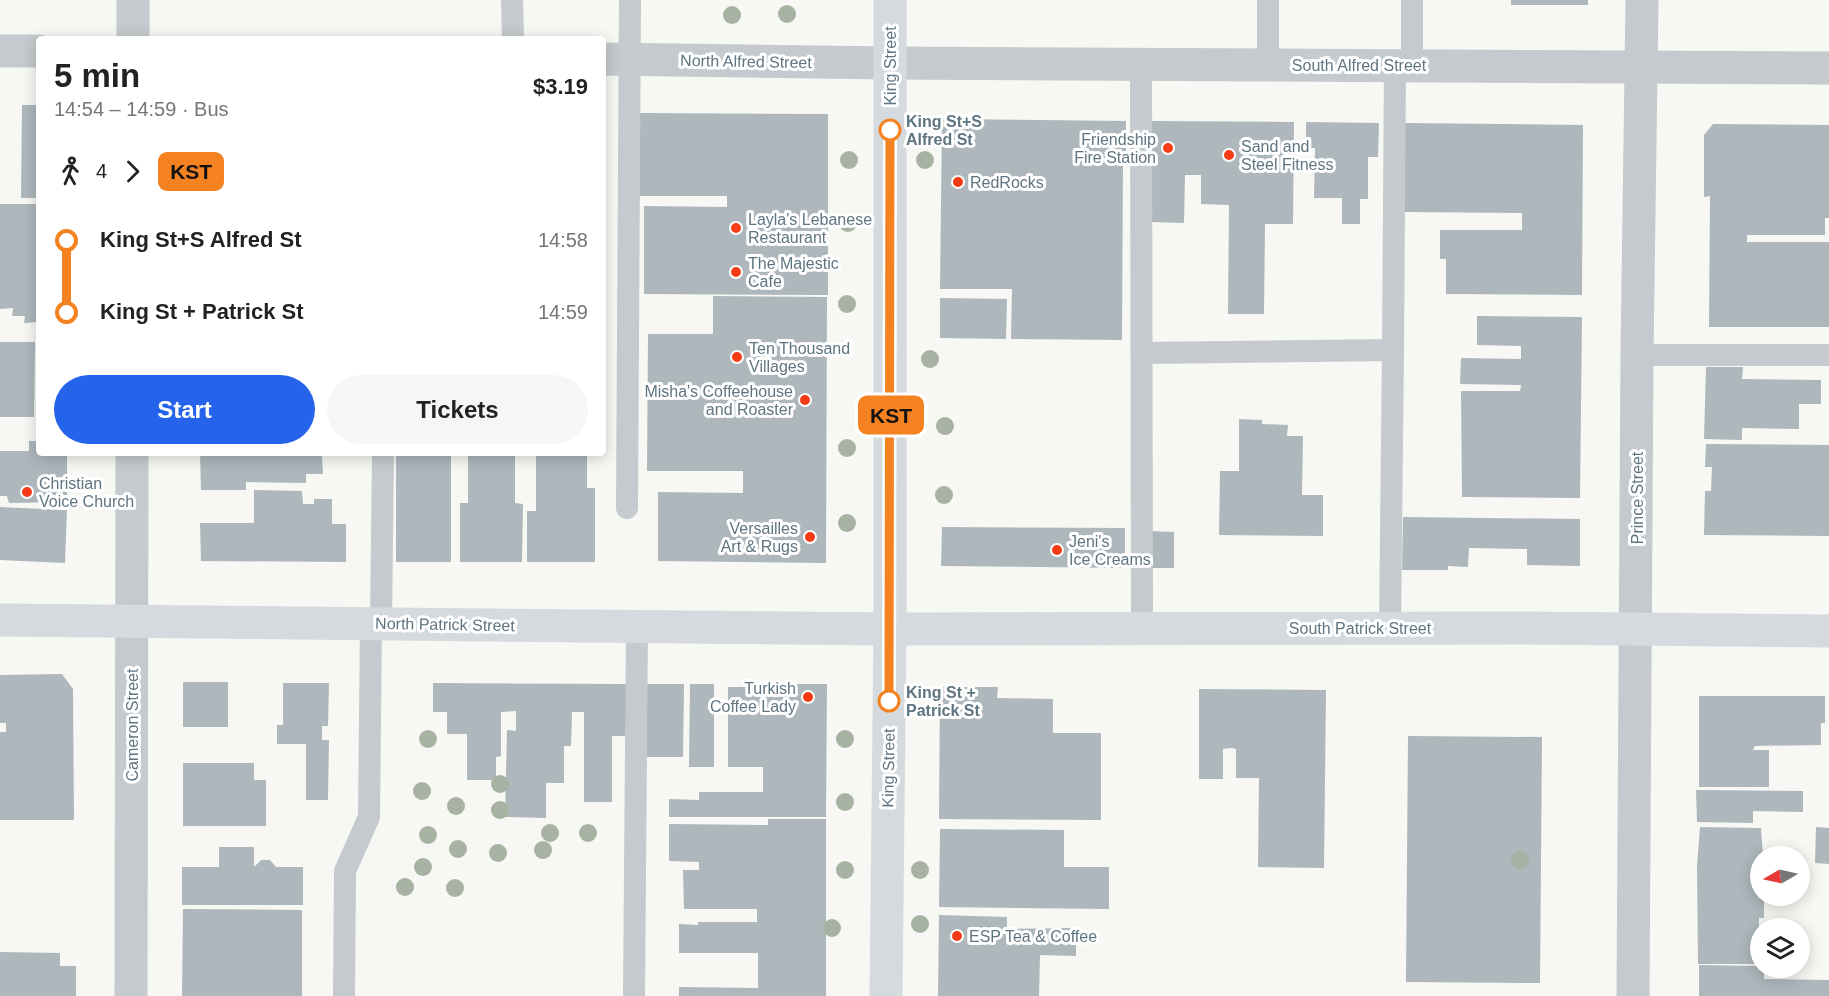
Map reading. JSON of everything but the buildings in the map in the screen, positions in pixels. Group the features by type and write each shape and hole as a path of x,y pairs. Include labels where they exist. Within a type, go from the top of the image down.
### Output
{"main road":[{"name":"King Street","path":"886,996 890,629 890,0"},
{"name":"North Patrick Street","path":"0,620 890,629"},
{"name":"South Patrick Street","path":"890,629 1390,628 1829,631"}],"street":[{"path":"133,0 133,36"},
{"name":"Prince Street","path":"1633,996 1642,0"},
{"path":"0,51 36,51"},
{"name":"North Alfred Street","path":"617,59 890,63"},
{"name":"South Alfred Street","path":"890,63 1829,68"},
{"name":"Cameron Street","path":"131,996 132,456"}],"lane":[{"path":"512,0 513,36"},
{"path":"627,508 617,59 630,0"},
{"path":"1268,65 1269,0"},
{"path":"1390,628 1393,350 1403,65 1412,0"},
{"path":"1141,64 1142,629"},
{"path":"1142,353 1393,350"},
{"path":"1637,355 1829,355"},
{"path":"344,996 345,871 369,818 383,456"},
{"path":"634,996 637,627"}],"bus line":[{"name":"KST","path":"889,701 890,130"}],"place":[{"name":"King St+S Alfred St","path":"890,130"},
{"name":"Friendship Fire Station","path":"1168,148"},
{"name":"Sand and Steel Fitness","path":"1229,155"},
{"name":"RedRocks","path":"958,182"},
{"name":"Layla's Lebanese Restaurant","path":"736,228"},
{"name":"The Majestic Cafe","path":"736,272"},
{"name":"Ten Thousand Villages","path":"737,357"},
{"name":"Misha's Coffeehouse and Roaster","path":"805,400"},
{"name":"Christian Voice Church","path":"27,492"},
{"name":"Versailles Art & Rugs","path":"810,537"},
{"name":"Jeni's Ice Creams","path":"1057,550"},
{"name":"Turkish Coffee Lady","path":"808,697"},
{"name":"King St + Patrick St","path":"889,701"},
{"name":"ESP Tea & Coffee","path":"957,936"}]}
